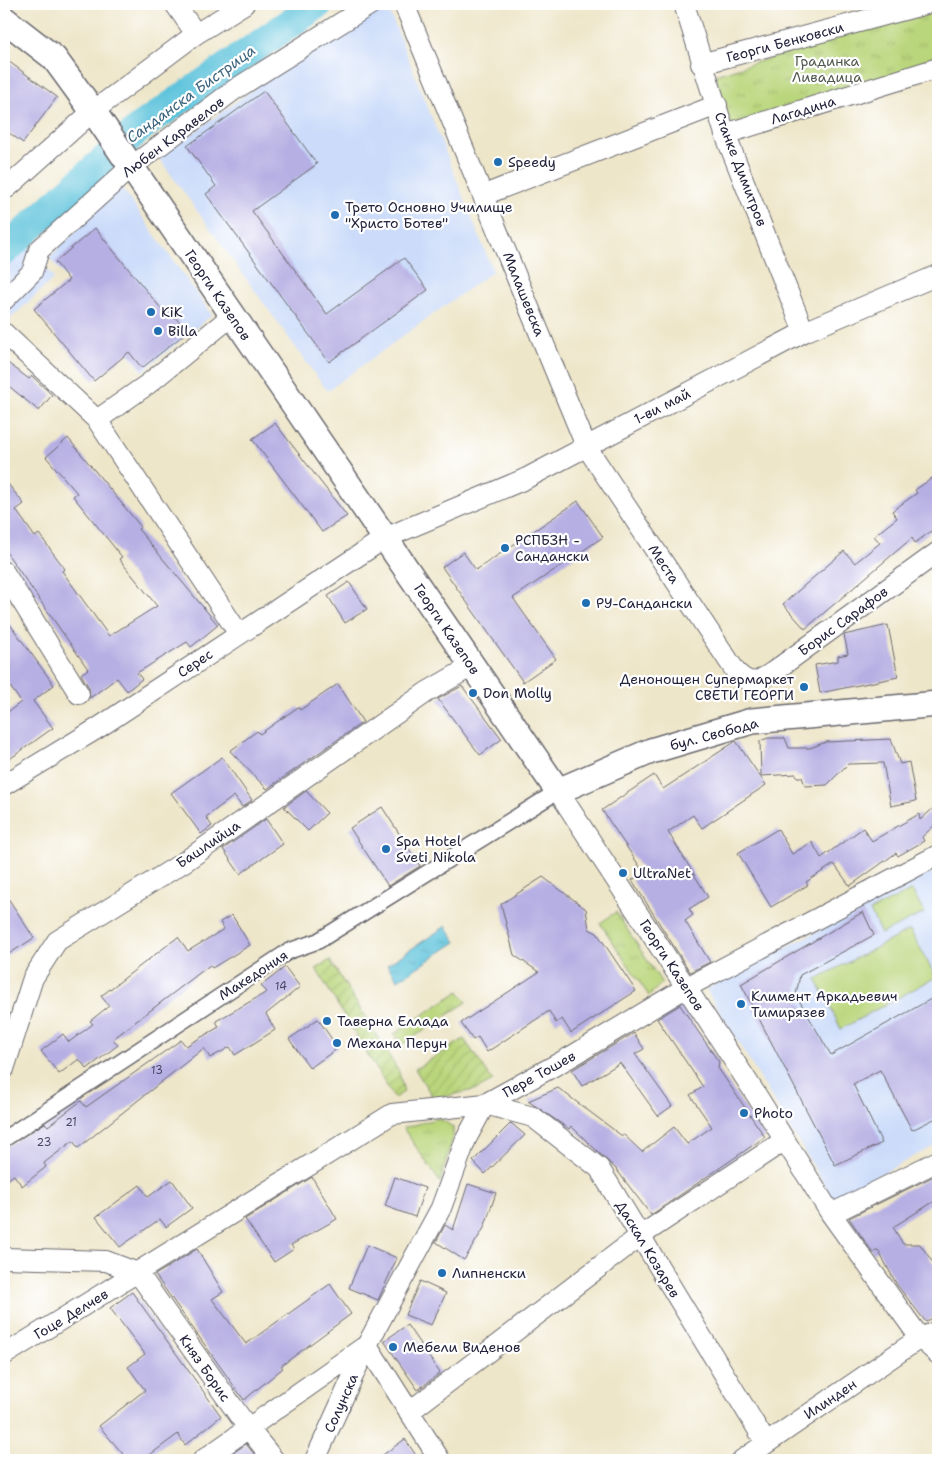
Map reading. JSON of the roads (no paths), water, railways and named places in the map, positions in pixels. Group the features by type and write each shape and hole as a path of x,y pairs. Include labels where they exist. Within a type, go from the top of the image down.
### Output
{"street":[{"path":"175,4 196,34"},
{"path":"4,188 7,188 196,34 244,4"},
{"name":"Любен Каравелов","path":"4,300 32,272 39,250 131,167 234,90 371,4"},
{"name":"Малашевска","path":"404,4 586,446"},
{"name":"Станке Димитров","path":"684,4 701,64 717,105 725,134 804,332"},
{"name":"Георги Бенковски","path":"701,64 926,4"},
{"name":"Георги Казепов","path":"4,19 54,58 96,116 558,791 687,987 831,1214 920,1338 938,1354"},
{"name":"Лагадина","path":"725,134 938,68"},
{"path":"484,195 717,105"},
{"name":"1-ви май","path":"385,538 525,479 804,332 938,275"},
{"path":"97,420 148,384 233,316"},
{"path":"4,333 97,420 239,634"},
{"name":"Места","path":"586,446 736,672 746,681"},
{"name":"Серес","path":"4,785 98,728 385,538"},
{"name":"Борис Сарафов","path":"746,681 757,682 774,672 938,552"},
{"path":"4,572 80,694"},
{"name":"Башлийца","path":"4,1069 33,978 57,941 184,862 428,692 472,666"},
{"name":"бул. Свобода","path":"558,791 651,751 752,721 938,704"},
{"name":"Македония","path":"4,1139 289,951 318,941 558,791"},
{"name":"Пере Тошев","path":"138,1273 392,1114 485,1104 687,987 938,855"},
{"name":"Даскал Козарев","path":"485,1104 533,1117 599,1168 766,1443"},
{"name":"Солунска","path":"314,1460 367,1345 441,1208 466,1139 485,1104"},
{"path":"409,1412 640,1236 785,1140"},
{"path":"831,1214 938,1160"},
{"path":"4,1258 106,1261 138,1273"},
{"name":"Гоце Делчев","path":"4,1355 138,1273"},
{"name":"Княз Борис","path":"138,1273 248,1428 274,1460"},
{"name":"Илинден","path":"742,1460 920,1338 938,1331"},
{"path":"204,1460 367,1345 440,1460"}],"water":[{"path":"446,926 456,942 398,980 387,965"}],"waterway":[{"name":"Санданска Бистрица","path":"4,251 142,126 318,4"}],"place":[{"name":"Speedy","path":"498,162"},
{"name":"Трето Основно Училище \"Христо Ботев\"","path":"335,215"},
{"name":"KiK","path":"151,312"},
{"name":"Billa","path":"158,331"},
{"name":"РСПБЗН - Сандански","path":"505,548"},
{"name":"РУ-Сандански","path":"586,603"},
{"name":"Денонощен Супермаркет СВЕТИ ГЕОРГИ","path":"804,687"},
{"name":"Don Molly","path":"473,693"},
{"name":"Spa Hotel Sveti Nikola","path":"386,849"},
{"name":"UltraNet","path":"623,873"},
{"name":"Климент Аркадьевич Тимирязев","path":"741,1004"},
{"name":"Таверна Еллада","path":"327,1021"},
{"name":"Механа Перун","path":"337,1043"},
{"name":"Photo","path":"744,1113"},
{"name":"Липненски","path":"442,1273"},
{"name":"Мебели Виденов","path":"393,1347"}],"park label":[{"name":"Градинка Ливадица","path":"827,69"}]}
